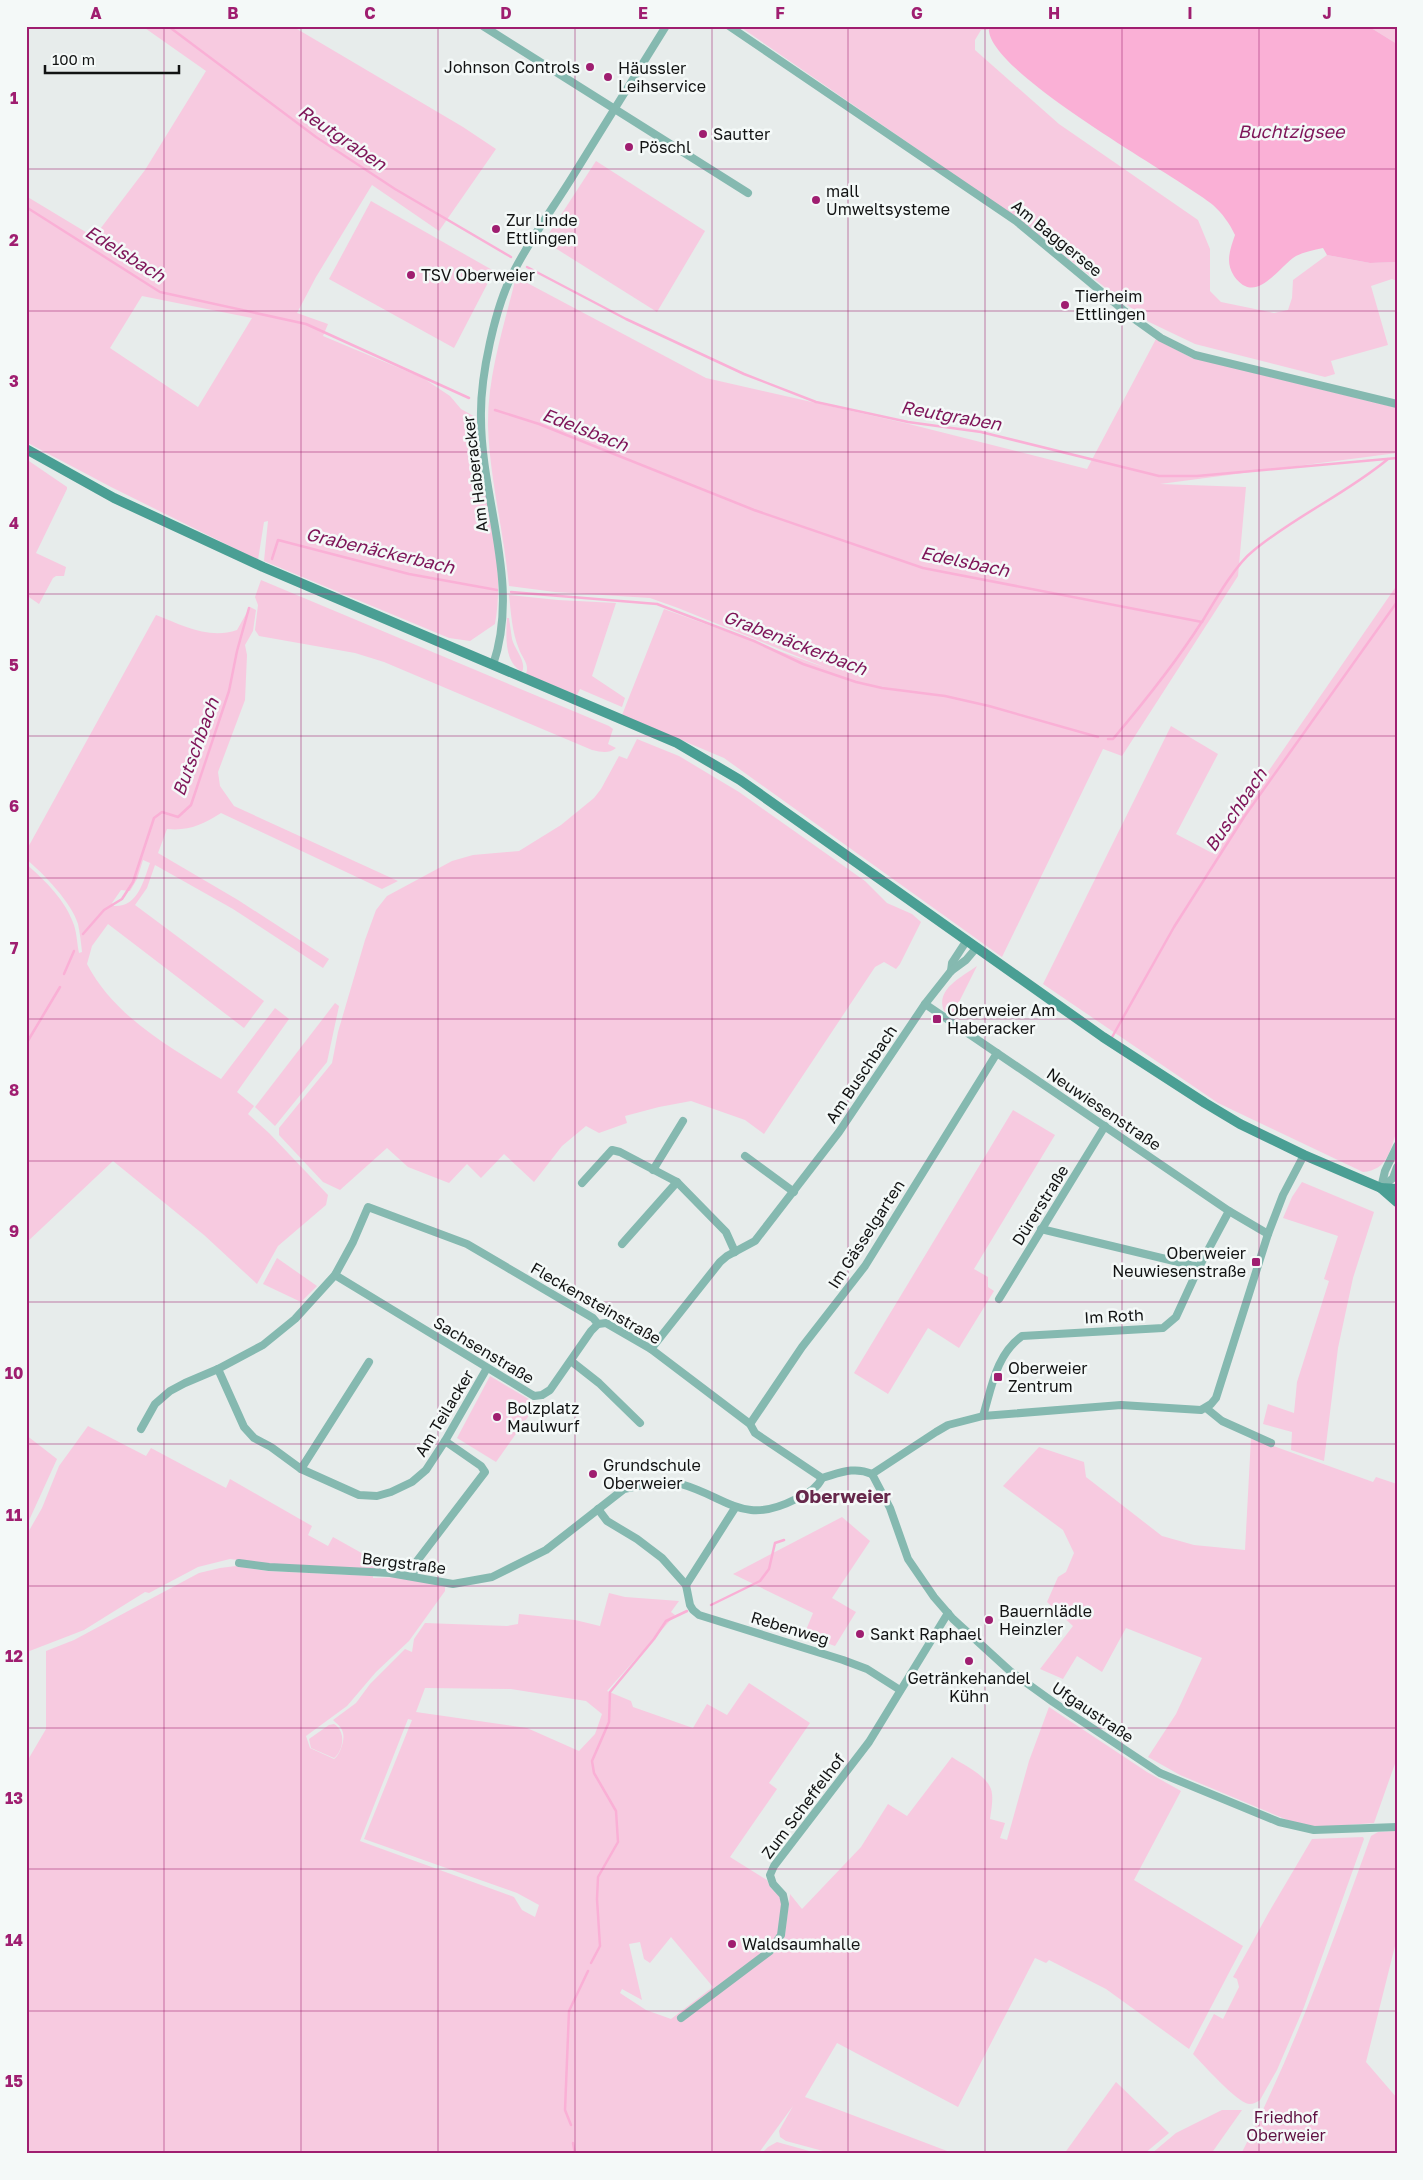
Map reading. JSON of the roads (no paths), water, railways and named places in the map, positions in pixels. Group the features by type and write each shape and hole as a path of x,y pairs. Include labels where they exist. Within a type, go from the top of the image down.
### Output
{"main road":[{"path":"26,449 123,502 332,597 677,743 719,767 1103,1037 1205,1103 1240,1124 1304,1155 1381,1188 1397,1189"},
{"path":"1381,1188 1392,1200 1397,1202"}],"street":[{"path":"483,26 748,193"},
{"name":"Am Haberacker","path":"493,664 501,634 504,604 498,542 482,438 482,390 490,349 505,292 514,271 666,26"},
{"name":"Am Baggersee","path":"728,26 1016,222 1133,318 1161,338 1195,356 1397,404"},
{"name":"Am Buschbach","path":"951,971 952,963 967,940"},
{"name":"Am Buschbach","path":"650,1349 720,1262 755,1241 839,1132 925,1004 951,971 971,955 977,947"},
{"name":"Neuwiesenstraße","path":"925,1004 1229,1211 1268,1234"},
{"name":"Im Gässelgarten","path":"750,1424 802,1347 865,1266 997,1053"},
{"path":"653,1170 683,1121"},
{"name":"Dürerstraße","path":"999,1299 1040,1229 1105,1126"},
{"path":"1381,1188 1385,1170 1397,1146"},
{"path":"582,1183 612,1150 620,1152 677,1182 726,1232 735,1252"},
{"path":"822,1478 853,1469 872,1474 942,1428 983,1416 1121,1405 1194,1410 1206,1408 1216,1398 1268,1234 1283,1195 1304,1155"},
{"path":"745,1156 794,1192"},
{"path":"1381,1188 1393,1178 1397,1167"},
{"path":"622,1244 677,1182"},
{"name":"Fleckensteinstraße","path":"335,1275 353,1242 368,1207 467,1244 585,1313 598,1324 606,1323 650,1349 750,1424 756,1433 822,1478"},
{"name":"Im Roth","path":"983,1416 999,1362 1014,1342 1022,1336 1163,1328 1176,1317 1199,1267 1229,1211"},
{"path":"1040,1229 1199,1267"},
{"path":"141,1429 155,1404 162,1397 185,1383 218,1370 262,1345 294,1319 323,1291 335,1275"},
{"name":"Sachsenstraße","path":"335,1275 534,1396 542,1395 550,1390 598,1324"},
{"path":"571,1361 599,1383 640,1423"},
{"path":"301,1469 369,1362"},
{"name":"Am Teilacker","path":"218,1370 244,1428 254,1438 272,1447 301,1469 359,1495 377,1496 412,1482 426,1470 487,1368"},
{"path":"1206,1408 1222,1421 1271,1443"},
{"path":"412,1575 417,1561 484,1472 480,1466 445,1441"},
{"name":"Ufgaustraße","path":"872,1474 890,1508 908,1559 924,1584 948,1613 1003,1665 1028,1685 1160,1773 1279,1822 1302,1828 1332,1830 1397,1827"},
{"name":"Bergstraße","path":"239,1563 269,1567 412,1575 454,1584 492,1577 546,1550 624,1489 669,1483 680,1484 735,1508 751,1510 779,1506 806,1494 818,1485 822,1478"},
{"path":"686,1585 735,1508"},
{"name":"Rebenweg","path":"598,1509 607,1521 637,1539 662,1558 686,1585 690,1605 699,1615 843,1660 867,1669 900,1690"},
{"name":"Zum Scheffelhof","path":"681,2018 770,1951 781,1935 785,1904 783,1895 773,1884 770,1875 774,1866 869,1742 948,1613"}],"water":[{"name":"Buchtzigsee","path":"989,26 1368,26 1397,44 1397,262 1370,263 1327,255 1323,248 1296,256 1259,286 1250,288 1242,284 1231,271 1229,261 1235,235 1226,219 1216,208 1047,94 1016,68 995,45"}],"waterway":[{"name":"Reutgraben","path":"168,26 316,137 395,189 511,257"},
{"name":"Edelsbach","path":"26,207 160,292 306,324 469,398"},
{"name":"Reutgraben","path":"527,267 626,319 744,374 816,402 908,422 981,432 1159,476 1197,476 1397,458"},
{"name":"Edelsbach","path":"495,410 539,424 754,510 923,568 1202,622 1232,574 1246,557 1269,538 1372,472 1388,459"},
{"name":"Grabenäckerbach","path":"272,559 278,540 409,574 497,590"},
{"name":"Grabenäckerbach","path":"511,592 657,604 754,641 803,664 856,682 882,688 945,696 989,706 1098,737"},
{"name":"Buschbach","path":"1111,1039 1174,927 1244,817 1397,602"},
{"name":"Butschbach","path":"83,934 104,910 122,899 133,882 154,818 162,812 178,817 191,805 229,691 237,651 249,608"},
{"name":"Grabenäckerbach","path":"1108,739 1113,739 1148,696 1201,623"},
{"name":"Butschbach","path":"64,974 74,951"},
{"name":"Butschbach","path":"26,1044 60,987"},
{"path":"711,1605 760,1581 769,1569 775,1543 784,1540"},
{"path":"591,1963 600,1946 597,1899 598,1877 618,1842 616,1811 594,1773 592,1761 609,1722 610,1692 654,1639 666,1621 687,1611"},
{"path":"571,2125 565,2110 569,2011 588,1971"},
{"path":"573,2143 575,2154"}],"place":[{"name":"Johnson Controls","path":"590,67"},
{"name":"Häussler Leihservice","path":"608,77"},
{"name":"Sautter","path":"703,134"},
{"name":"Pöschl","path":"629,147"},
{"name":"mall Umweltsysteme","path":"816,200"},
{"name":"Zur Linde Ettlingen","path":"496,229"},
{"name":"TSV Oberweier","path":"411,275"},
{"name":"Tierheim Ettlingen","path":"1065,305"},
{"name":"Oberweier Am Haberacker","path":"937,1019"},
{"name":"Oberweier Neuwiesenstraße","path":"1256,1262"},
{"name":"Oberweier Zentrum","path":"998,1377"},
{"name":"Bolzplatz Maulwurf","path":"497,1417"},
{"name":"Grundschule Oberweier","path":"593,1474"},
{"name":"Bauernlädle Heinzler","path":"989,1620"},
{"name":"Sankt Raphael","path":"860,1634"},
{"name":"Getränkehandel Kühn","path":"969,1661"},
{"name":"Waldsaumhalle","path":"732,1944"}],"district":[{"name":"Oberweier","path":"843,1496"}],"park label":[{"name":"Friedhof Oberweier","path":"1286,2126"}]}
